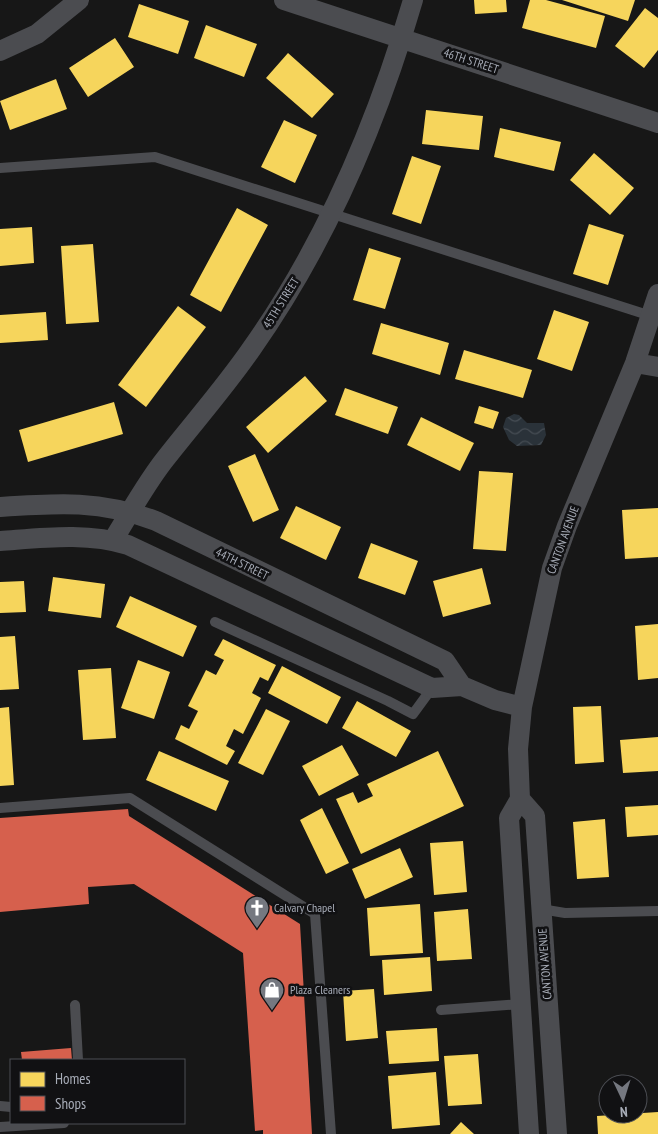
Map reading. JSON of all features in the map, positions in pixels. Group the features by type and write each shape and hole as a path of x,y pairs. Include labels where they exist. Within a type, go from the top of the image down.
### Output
{"street":[{"path":"0,51 37,34 79,0"},
{"name":"46TH STREET","path":"284,0 658,123"},
{"path":"402,38 412,0"},
{"name":"45TH STREET","path":"113,540 165,459 253,347 295,281 332,215 355,161 402,38"},
{"name":"CANTON AVENUE","path":"557,1134 535,816 520,799 518,750 522,707 552,568 567,526 635,363 658,294"},
{"path":"635,363 658,367"},
{"name":"44TH STREET","path":"0,507 54,504 100,505 131,511 156,521 445,661 462,686"},
{"path":"0,541 78,536 113,540 128,545 432,688 462,686 495,700 522,707"},
{"path":"520,799 508,818 529,1134"},
{"path":"515,910 541,909"}],"lane":[{"path":"0,168 155,157 651,316"},
{"path":"216,622 414,714 432,688"},
{"path":"0,808 130,798 315,914 331,1134"},
{"path":"541,909 564,913 658,911"},
{"path":"441,1010 521,1004"},
{"path":"75,1005 78,1059"},
{"path":"0,1127 48,1124"}],"water":[{"path":"514,414 519,415 527,423 544,423 546,435 541,445 517,446 509,440 503,427 506,418"}],"building: Homes":[{"path":"474,0 506,0 507,12 475,14"},
{"path":"530,0 546,0 605,16 596,48 522,28"},
{"path":"562,0 635,0 628,21"},
{"path":"139,4 189,21 178,54 128,37"},
{"path":"645,8 658,18 658,50 644,68 615,46"},
{"path":"206,25 257,44 244,77 194,58"},
{"path":"115,38 134,67 88,97 69,68"},
{"path":"288,53 334,94 312,118 266,78"},
{"path":"56,79 67,109 10,130 0,101"},
{"path":"426,110 483,116 479,150 422,144"},
{"path":"284,120 317,135 295,183 261,167"},
{"path":"500,128 561,142 554,171 494,157"},
{"path":"594,153 634,188 610,215 570,180"},
{"path":"412,156 441,166 421,224 392,214"},
{"path":"237,208 268,225 221,312 190,295"},
{"path":"589,224 624,235 608,285 573,274"},
{"path":"32,227 34,263 0,266 0,229"},
{"path":"93,244 99,322 66,324 61,246"},
{"path":"369,248 401,258 385,309 353,300"},
{"path":"178,306 206,327 146,407 118,385"},
{"path":"554,310 589,322 572,371 537,359"},
{"path":"46,312 48,340 0,343 0,315"},
{"path":"381,323 449,343 440,375 372,354"},
{"path":"464,350 532,370 523,398 455,379"},
{"path":"305,376 327,401 268,453 246,427"},
{"path":"345,388 398,407 388,434 335,415"},
{"path":"114,402 123,434 28,462 19,430"},
{"path":"479,406 499,412 493,429 474,423"},
{"path":"421,417 474,443 460,471 407,445"},
{"path":"255,454 279,510 253,522 228,466"},
{"path":"479,471 513,473 506,551 473,549"},
{"path":"296,506 341,527 326,560 280,538"},
{"path":"658,508 658,557 625,559 622,510"},
{"path":"371,543 418,561 405,595 358,578"},
{"path":"482,568 491,604 443,617 433,581"},
{"path":"53,577 105,584 101,618 48,611"},
{"path":"24,581 26,612 0,613 0,582"},
{"path":"130,596 197,626 183,657 116,627"},
{"path":"658,624 658,678 638,680 635,626"},
{"path":"15,636 19,689 0,690 0,637"},
{"path":"223,639 276,665 268,681 260,677 252,693 261,698 243,734 234,729 226,746 235,751 227,765 175,739 181,725 189,729 198,711 188,706 206,670 216,675 224,660 214,655"},
{"path":"138,660 170,672 154,719 121,708"},
{"path":"282,666 341,697 327,724 268,693"},
{"path":"111,668 116,738 83,740 78,670"},
{"path":"357,701 411,731 396,757 342,728"},
{"path":"601,706 604,762 575,764 573,707"},
{"path":"9,707 14,785 0,786 0,708"},
{"path":"266,709 290,721 263,775 238,763"},
{"path":"658,737 658,771 623,773 620,740"},
{"path":"342,745 359,775 319,796 302,766"},
{"path":"159,751 229,781 216,811 146,780"},
{"path":"438,751 464,806 361,854 336,799 353,792 358,803 373,796 367,784"},
{"path":"658,805 658,835 627,837 625,807"},
{"path":"322,808 349,863 326,874 300,820"},
{"path":"605,819 609,877 577,879 573,822"},
{"path":"463,841 467,892 434,895 430,843"},
{"path":"400,848 413,877 365,899 352,869"},
{"path":"420,904 423,953 370,956 367,908"},
{"path":"468,909 472,959 437,961 434,912"},
{"path":"430,957 432,991 384,995 382,960"},
{"path":"374,989 378,1038 346,1041 343,991"},
{"path":"437,1028 439,1061 389,1064 386,1031"},
{"path":"478,1054 482,1104 448,1106 444,1056"},
{"path":"436,1072 440,1125 392,1129 388,1076"},
{"path":"658,1112 658,1134 598,1134 597,1116 598,1124 648,1124 648,1113"},
{"path":"461,1122 474,1134 450,1134"}],"building: Shops":[{"path":"128,809 129,816 300,924 312,1134 263,1134 263,1130 255,1131 243,953 134,884 88,887 89,904 0,912 0,818"},
{"path":"71,1048 72,1059 22,1059 21,1052"}],"place":[{"name":"Calvary Chapel","path":"257,929"},
{"name":"Plaza Cleaners","path":"272,1011"}]}
